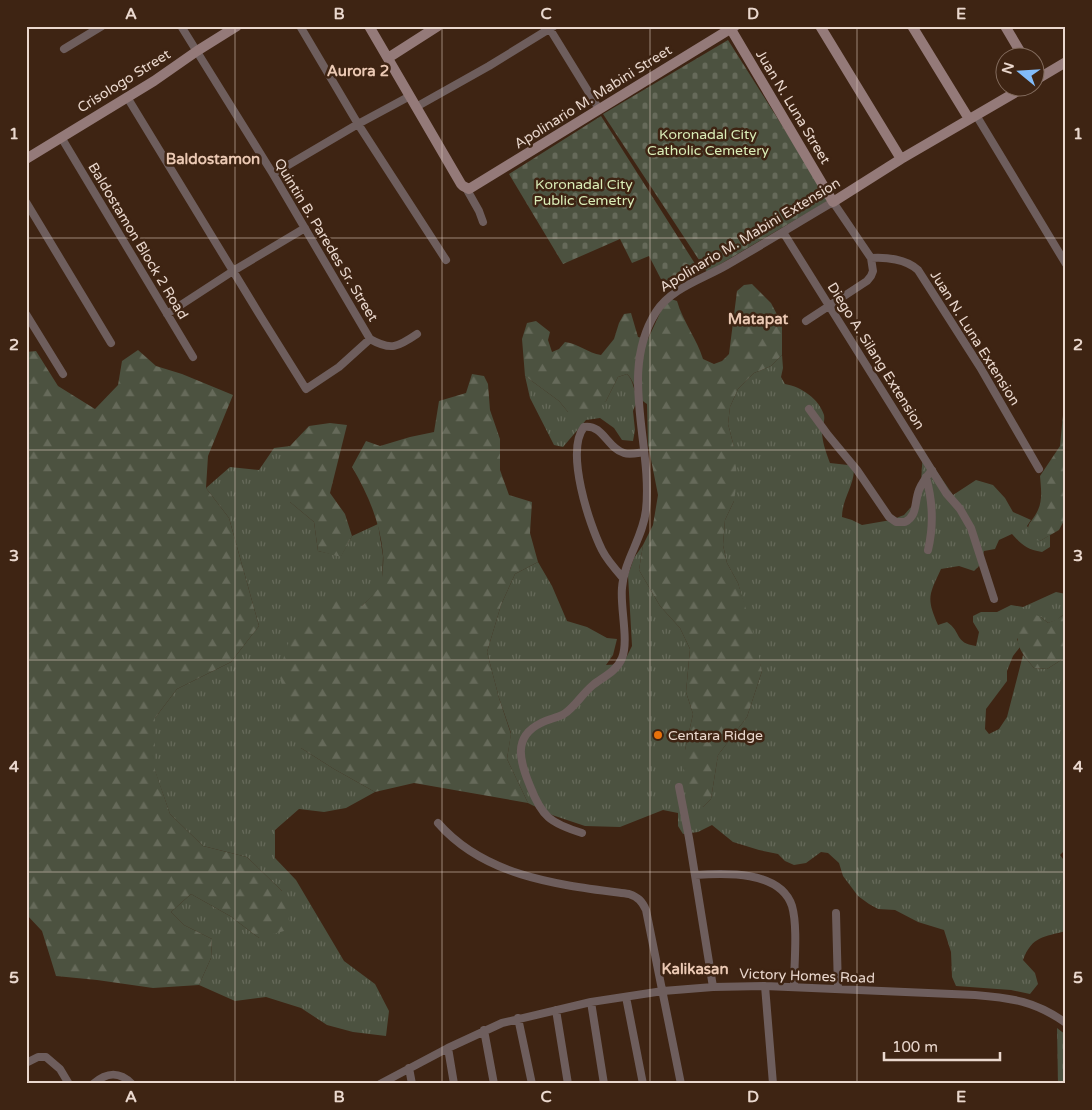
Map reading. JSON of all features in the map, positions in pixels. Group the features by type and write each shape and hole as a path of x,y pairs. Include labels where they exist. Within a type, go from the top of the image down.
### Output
{"street":[{"path":"64,50 102,26"},
{"name":"Quintin B. Paredes Sr. Street","path":"181,26 273,174 370,339"},
{"name":"Crisologo Street","path":"26,159 237,26"},
{"path":"300,26 358,124 446,260"},
{"path":"369,26 461,184 466,188 483,222"},
{"path":"388,58 438,26"},
{"path":"820,26 901,159"},
{"path":"912,26 1066,264"},
{"path":"1005,26 1018,48"},
{"path":"416,107 489,66 550,27 599,109"},
{"name":"Apolinario M. Mabini Street","path":"466,188 472,188 731,27"},
{"name":"Juan N. Luna Street","path":"731,27 832,202"},
{"path":"1044,74 1066,62"},
{"path":"273,174 410,96"},
{"path":"127,97 306,389 339,367 370,339 380,344 394,347 416,334"},
{"name":"Apolinario M. Mabini Extension","path":"582,833 555,823 537,804 527,780 521,759 520,747 523,737 531,728 565,714 583,694 617,667 622,658 625,648 622,607 623,578 642,528 646,511 647,488 638,375 640,349 646,329 657,310 667,298 681,289 707,277 1005,98"},
{"name":"Baldostamon Block 2 Road","path":"61,137 193,357"},
{"path":"26,202 111,343"},
{"path":"806,321 867,281 871,276 873,264 871,258 832,202"},
{"path":"167,314 233,271 305,228"},
{"name":"Diego A. Silang Extension","path":"783,232 946,493 960,509 971,528 994,599"},
{"name":"Juan N. Luna Extension","path":"871,258 896,260 911,264 918,270 980,367 1039,469"},
{"path":"26,314 63,374"},
{"path":"810,409 816,420 857,470 882,509 892,520 905,522 912,517 916,508 919,489 932,470"},
{"path":"623,578 611,564 602,549 592,524 576,463 576,447 580,432 584,427 591,426 598,429 615,449 632,454 644,452"},
{"path":"926,477 932,518 932,534 928,550"},
{"path":"679,787 713,987"},
{"path":"438,823 446,833 466,849 516,873 547,882 637,896 646,910 681,1084"},
{"path":"695,875 722,873 746,875 770,884 787,897 791,904 794,924 794,987"},
{"path":"836,912 838,988"},
{"path":"765,986 773,1084"},
{"name":"Victory Homes Road","path":"380,1084 484,1030 518,1018 591,1002 663,991 713,987 765,986 1002,997 1034,1004 1066,1023"},
{"path":"626,997 643,1084"},
{"path":"591,1002 604,1084"},
{"path":"556,1010 568,1084"},
{"path":"518,1018 532,1084"},
{"path":"484,1030 494,1084"},
{"path":"448,1048 454,1084"},
{"path":"26,1063 38,1057 46,1057 60,1069 69,1084"},
{"path":"409,1068 412,1084"},
{"path":"93,1084 102,1077 117,1074 125,1077 132,1084"}],"green space":[{"name":"Koronadal City Catholic Cemetery","path":"728,40 829,200 707,272 603,114"},
{"name":"Koronadal City Public Cemetry","path":"601,116 699,270 664,285 649,256 632,263 620,239 563,264 509,174"},
{"path":"752,284 771,303 782,324 782,355 771,366 754,373 738,389 730,407 728,424 734,447 737,479 734,501 725,520 723,545 727,563 738,583 755,638 762,671 747,717 718,755 711,799 703,807 694,801 683,782 685,750 693,714 686,692 690,649 680,628 660,606 639,570 643,545 653,525 658,495 648,444 647,404 637,393 633,382 627,374 618,377 606,401 585,414 568,412 559,401 525,376 522,339 527,323 536,321 550,332 548,340 552,352 559,349 565,342 601,355 614,339 624,314 631,313 638,337 648,339 661,311 671,299 677,301 703,359 714,364 722,361 729,354 737,291 744,285"},
{"path":"138,350 156,366 182,374 233,395 208,456 206,488 229,518 259,626 231,662 177,689 155,718 155,770 170,814 203,846 247,857 282,891 291,929 259,938 230,916 191,894 171,912 184,925 212,939 211,958 199,985 153,988 56,976 42,931 26,914 26,352 36,351 58,386 95,409 118,385 122,361"},
{"path":"782,355 783,368 781,377 785,384 798,388 809,395 822,409 824,415 822,431 824,447 830,463 848,465 854,471 852,483 842,511 842,517 862,525 891,520 904,515 920,497 923,451 953,495 976,480 993,485 1005,498 1013,512 1031,520 1027,526 1040,541 1050,535 1050,547 1042,552 1025,546 1012,534 999,540 995,549 984,551 981,564 974,571 959,566 941,569 930,597 938,625 947,622 961,640 969,645 976,646 979,632 973,622 973,616 981,612 997,612 1011,605 1023,607 1056,592 1066,594 1065,613 1057,620 1048,623 1041,617 1017,639 1020,647 1013,656 1007,671 1007,681 986,709 985,729 989,734 999,729 1007,717 1023,655 1034,668 1047,669 1066,657 1066,849 1060,855 1066,863 1066,931 1045,936 1030,946 1023,960 1035,973 1038,984 1030,994 1011,990 956,986 952,977 951,952 944,930 918,922 895,910 878,909 869,904 858,896 843,876 839,863 828,853 821,852 806,863 794,865 785,861 778,854 733,842 712,825 698,832 683,834 678,826 678,813 663,810 620,827 585,826 552,815 528,803 507,759 511,733 499,698 487,652 501,605 515,574 538,562 552,586 567,621 587,627 607,638 617,639 613,655 606,665 623,664 632,646 628,575 634,558 643,545 639,570 660,606 680,628 690,649 686,692 693,714 685,750 703,807 711,799 718,755 747,717 762,671 738,583 727,563 723,545 725,520 734,501 734,447 728,424 730,407 738,389 754,373 771,366"},
{"path":"472,374 484,376 488,384 490,410 500,439 500,470 509,495 532,502 530,533 538,562 515,574 501,605 487,652 511,734 507,759 528,803 414,783 375,792 301,748 286,705 279,672 290,638 322,602 344,597 362,606 381,586 383,558 379,531 368,498 352,467 366,441 380,446 434,432 439,401 466,393"},
{"path":"627,374 638,398 633,411 635,430 633,441 622,440 614,428 600,418 586,420 563,447 554,445 530,398 525,376 559,401 568,412 606,401 618,377"},
{"path":"1066,411 1066,517 1059,530 1040,541 1028,538 1029,526 1040,503 1040,476 1060,446 1063,415"},
{"path":"330,423 347,425 330,493 345,514 352,536 341,557 318,551 314,522 290,502 290,446 309,426"},
{"path":"290,446 290,502 314,522 318,551 341,556 352,536 378,524 383,556 382,586 362,606 301,748 375,792 346,808 324,812 299,809 275,830 275,858 296,880 344,961 375,984 389,1011 386,1036 353,1032 327,1025 301,1008 266,997 235,1001 199,985 211,958 212,939 184,925 171,912 191,894 230,916 259,938 282,891 247,857 203,846 170,814 155,771 155,718 177,689 231,662 259,626 229,518 206,488 230,467 259,470 274,448"},
{"path":"1066,610 1066,657 1047,669 1034,668 1019,647 1018,635 1021,628 1025,621 1033,614 1041,617 1048,623 1061,616"},
{"path":"1057,1028 1066,1035 1066,1084 1058,1084"}],"place":[{"name":"Centara Ridge","path":"658,735"}],"district":[{"name":"Aurora 2","path":"358,71"},
{"name":"Baldostamon","path":"213,159"},
{"name":"Matapat","path":"758,319"},
{"name":"Kalikasan","path":"695,969"}]}
